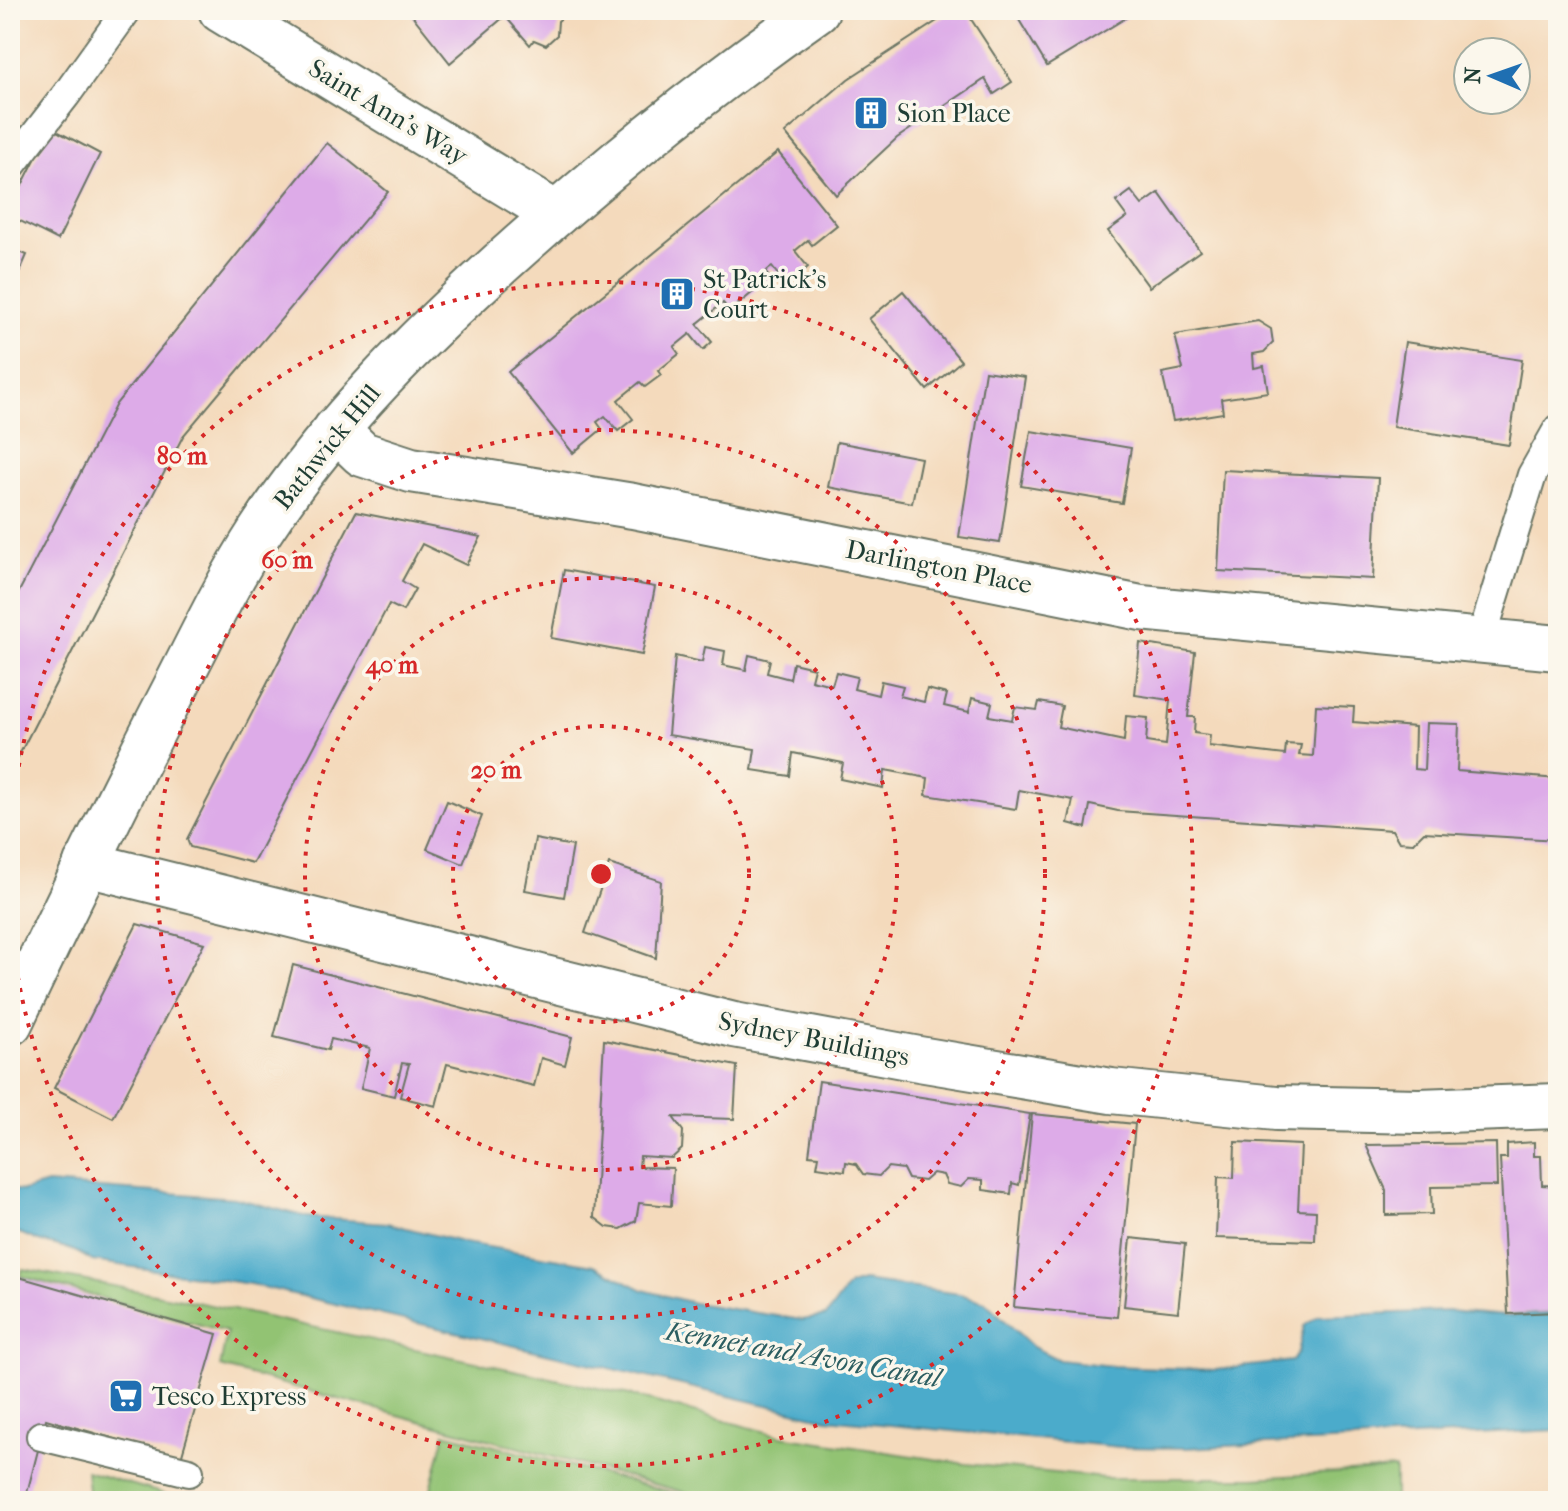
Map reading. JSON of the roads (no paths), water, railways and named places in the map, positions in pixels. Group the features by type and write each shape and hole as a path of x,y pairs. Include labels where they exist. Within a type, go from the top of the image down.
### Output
{"street":[{"name":"Saint Ann's Way","path":"221,10 556,214"},
{"name":"Bathwick Hill","path":"10,1023 86,864 258,534 336,429 457,302 605,171 729,72 817,10"},
{"name":"Darlington Place","path":"336,429 362,454 411,470 633,506 1141,608 1558,648"},
{"name":"Sydney Buildings","path":"86,864 734,1025 1111,1091 1276,1108 1419,1111 1558,1106"}],"lane":[{"path":"10,167 127,10"},
{"path":"1481,640 1532,475 1558,429"},
{"path":"41,1436 189,1472"}],"water":[{"name":"Kennet and Avon Canal","path":"47,1184 235,1198 307,1217 387,1223 465,1243 594,1265 643,1290 694,1303 802,1320 826,1316 849,1285 863,1281 960,1294 985,1302 1033,1347 1059,1360 1113,1366 1216,1370 1292,1361 1298,1352 1304,1326 1319,1316 1448,1311 1507,1316 1558,1313 1558,1430 1185,1448 1120,1447 827,1419 250,1284 92,1261 68,1248 10,1231 10,1189 23,1191"}],"place":[{"name":"Sion Place","path":"871,113"},
{"name":"St Patrick's Court","path":"677,294"},
{"name":"Tesco Express","path":"126,1396"}]}
